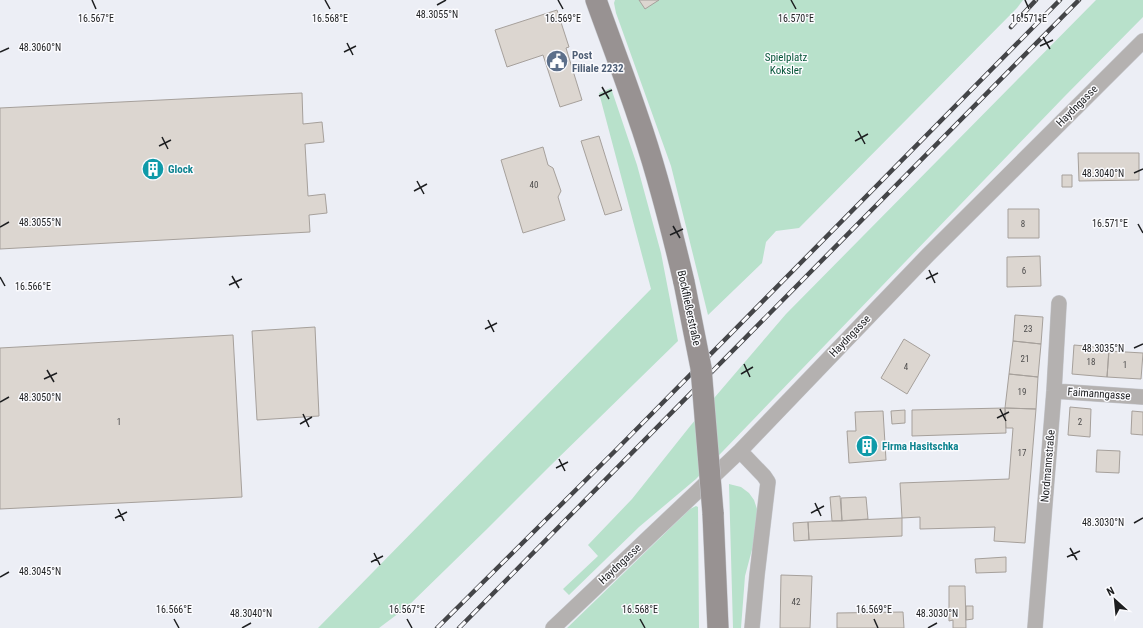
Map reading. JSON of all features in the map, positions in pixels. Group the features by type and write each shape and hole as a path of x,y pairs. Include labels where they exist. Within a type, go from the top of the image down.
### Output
{"main road":[{"name":"Bockfließerstraße","path":"596,0 639,118 652,161 684,282 701,368 713,513 718,596 718,628"}],"street":[{"name":"Haydngasse","path":"553,628 740,450 928,255 1143,40"},
{"name":"Nordmannstraße","path":"1035,628 1054,391 1059,303"},
{"name":"Faimanngasse","path":"1054,391 1143,397"},
{"path":"740,450 768,482 752,628"}],"green space":[{"name":"Spielplatz Koksler","path":"615,0 1023,0 1017,8 799,228 776,231 766,242 762,263 708,315 671,166 616,13 614,3"},
{"path":"1096,0 1143,0 1143,17 696,479 639,527 569,595 563,589 598,556 588,545 632,499 691,425 786,314"},
{"path":"611,88 637,165 661,253 678,341 407,607 379,628 318,628 651,289 599,93"},
{"path":"729,484 741,487 749,493 754,500 757,509 758,527 745,576 741,628 733,628"},
{"path":"696,506 698,507 699,628 567,628 690,509"}],"building":[{"path":"639,0 659,0 645,9"},
{"name":"Post Filiale 2232","path":"557,10 569,47 566,48 582,100 560,107 543,55 507,67 495,30"},
{"name":"Glock","path":"302,93 303,124 322,122 324,142 305,144 308,196 325,194 327,213 309,215 310,232 0,249 0,108"},
{"path":"599,136 622,210 605,215 581,141"},
{"path":"543,147 548,165 553,168 561,191 558,197 565,220 523,233 501,160"},
{"path":"1078,153 1139,153 1139,180 1079,181"},
{"path":"1062,175 1072,175 1072,187 1062,187"},
{"path":"1008,209 1039,209 1039,238 1008,238"},
{"path":"1040,256 1041,286 1007,287 1007,257"},
{"path":"1015,315 1043,317 1041,344 1013,341"},
{"path":"315,327 319,416 257,420 252,331"},
{"path":"233,335 242,497 0,509 0,348"},
{"path":"904,339 930,355 907,394 881,378"},
{"path":"1013,341 1041,344 1038,377 1009,374"},
{"path":"1074,345 1109,348 1107,377 1072,374"},
{"path":"1109,351 1143,353 1141,379 1107,377"},
{"path":"1009,374 1038,377 1036,409 1005,408"},
{"path":"1070,407 1091,409 1090,437 1068,435"},
{"path":"1005,408 1006,433 912,436 912,410"},
{"path":"1005,408 1036,409 1025,543 994,541 995,527 920,529 920,517 902,518 900,483 1009,479 1013,428 1006,428"},
{"path":"905,410 905,423 892,424 891,411"},
{"name":"Firma Hasitschka","path":"883,411 886,460 849,463 847,431 856,431 855,412"},
{"path":"1132,411 1143,412 1143,435 1131,434"},
{"path":"1097,450 1120,451 1119,473 1096,472"},
{"path":"840,496 842,521 832,521 830,497"},
{"path":"866,497 868,519 842,521 841,498"},
{"path":"902,518 902,536 809,540 808,522"},
{"path":"808,522 809,540 794,541 793,523"},
{"path":"1006,557 1006,572 976,573 975,559"},
{"path":"781,575 812,576 810,628 780,628"},
{"path":"949,586 965,586 966,628 953,628 953,620 949,621"},
{"path":"966,606 973,606 973,619 966,620"},
{"path":"903,612 904,628 837,628 837,613"}],"railway":[{"path":"1011,27 1036,0"},
{"path":"437,628 617,449 1060,0"},
{"path":"459,628 1079,0"}],"place":[{"name":"Post Filiale 2232","path":"557,61"},
{"name":"Glock","path":"153,169"},
{"name":"Firma Hasitschka","path":"867,446"}]}
